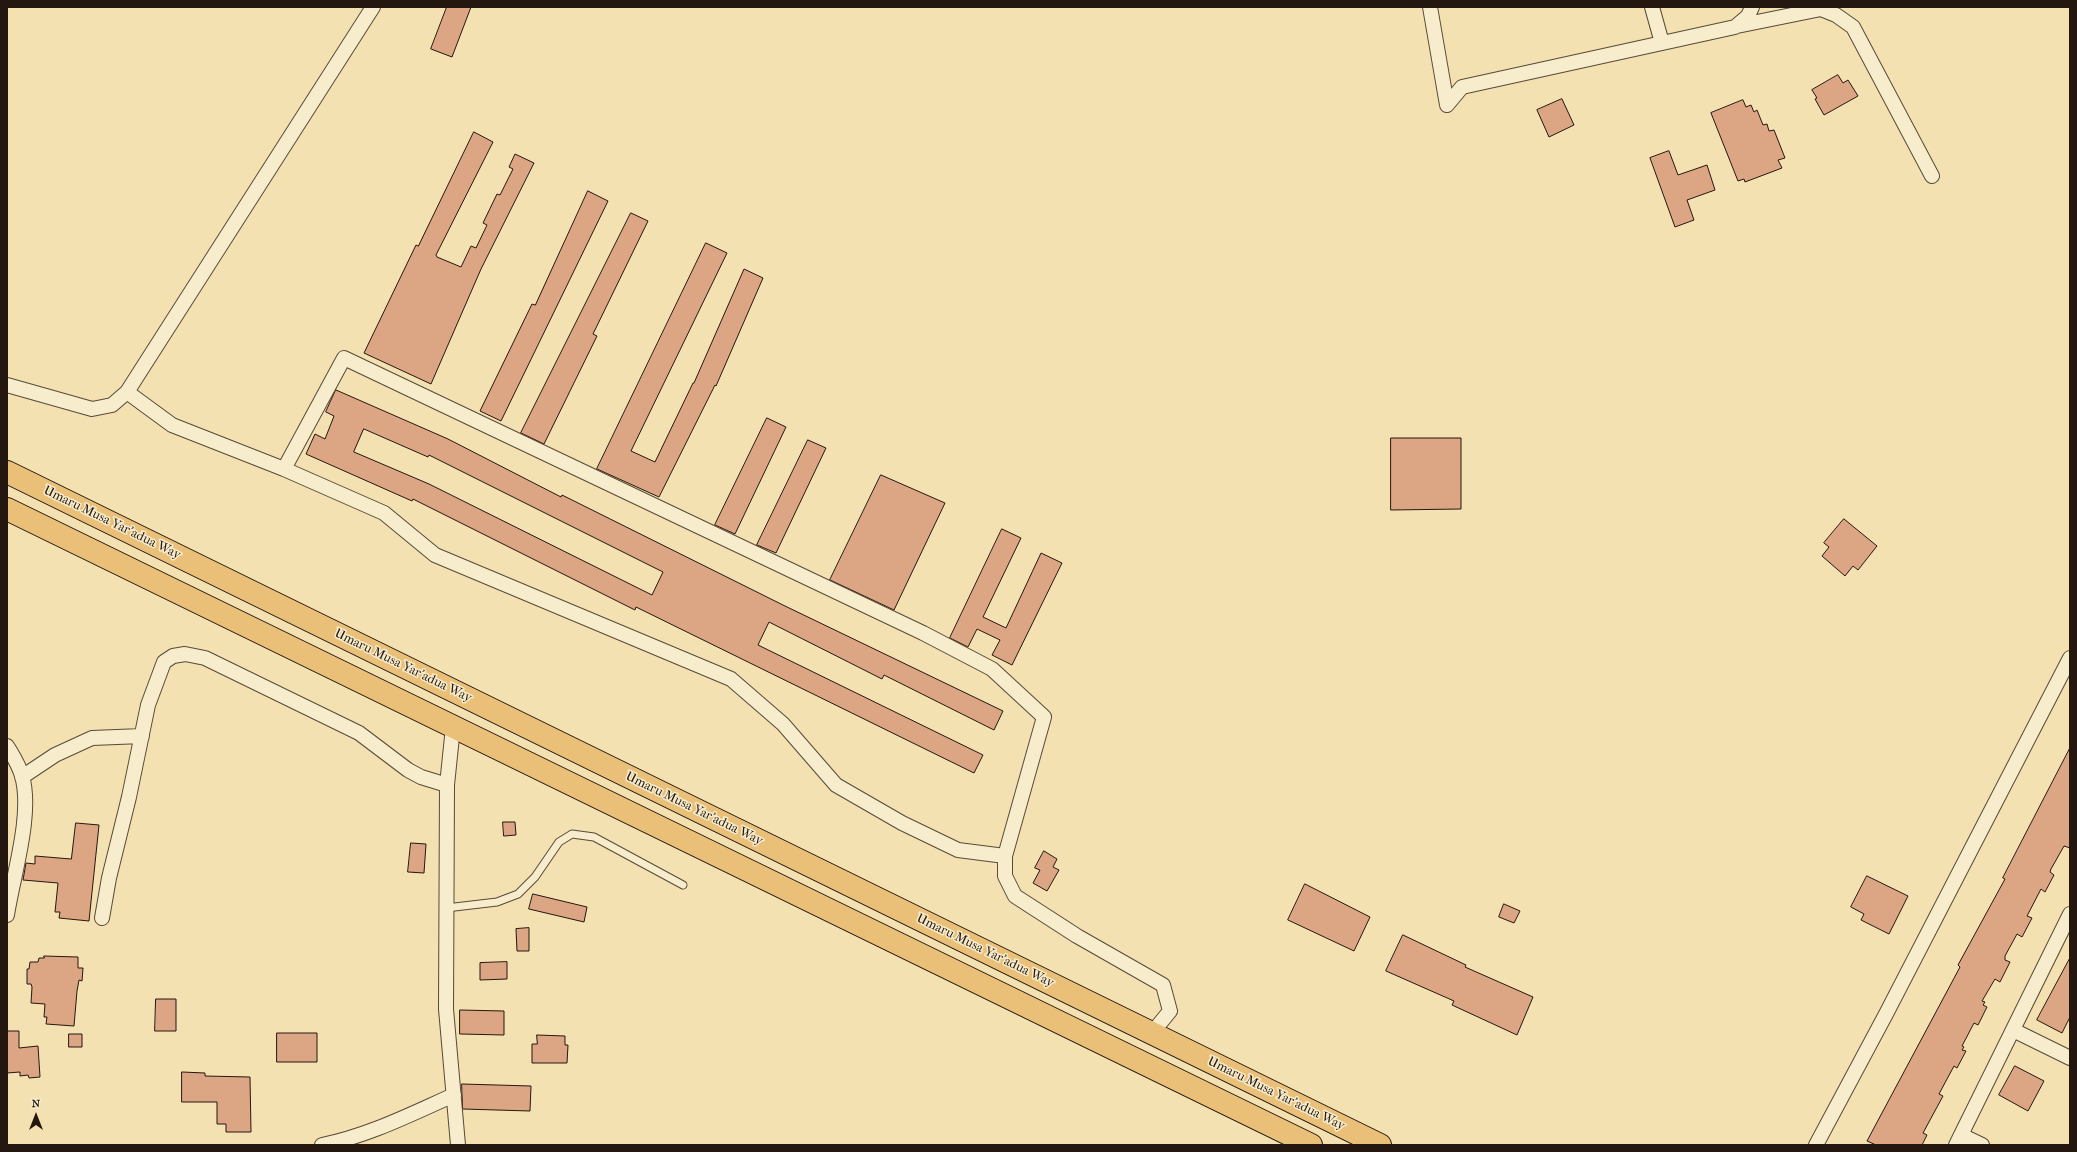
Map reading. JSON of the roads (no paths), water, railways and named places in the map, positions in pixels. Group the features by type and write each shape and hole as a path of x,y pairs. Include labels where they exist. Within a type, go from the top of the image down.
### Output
{"main road":[{"name":"Umaru Musa Yar'adua Way","path":"7,472 1380,1145"},
{"path":"7,509 1311,1145"}],"street":[{"path":"7,385 92,409 112,405 127,392 373,7"},
{"path":"1430,7 1447,105 1462,87 1820,9 1836,15 1853,27 1932,176"},
{"path":"1652,7 1662,43"},
{"path":"1735,27 1748,16 1752,7"},
{"path":"284,469 344,358 923,633 992,669 1044,717 1005,856 1005,876 1015,896 1077,936 1163,986 1170,1011 1152,1033"},
{"path":"127,392 172,426 284,469 384,513 436,556 731,678 783,724 836,785 902,823 958,850 1005,856"},
{"path":"102,918 109,878 129,797 148,705 164,662 173,656 184,654 205,658 359,733 408,770 421,777 447,785"},
{"path":"1816,1145 1890,1007 2070,658"},
{"path":"453,727 447,785 445,908 446,1009 458,1145"},
{"path":"22,777 55,755 92,738 142,736"},
{"path":"7,746 17,763 22,777 25,802 22,836 7,911"},
{"path":"1982,1145 1959,1140 2070,914"},
{"path":"2013,1030 2070,1058"},
{"path":"322,1145 338,1142 376,1129 454,1095"}],"lane":[{"path":"445,908 497,902 518,894 535,877 559,842 572,834 594,837 683,885"}]}
